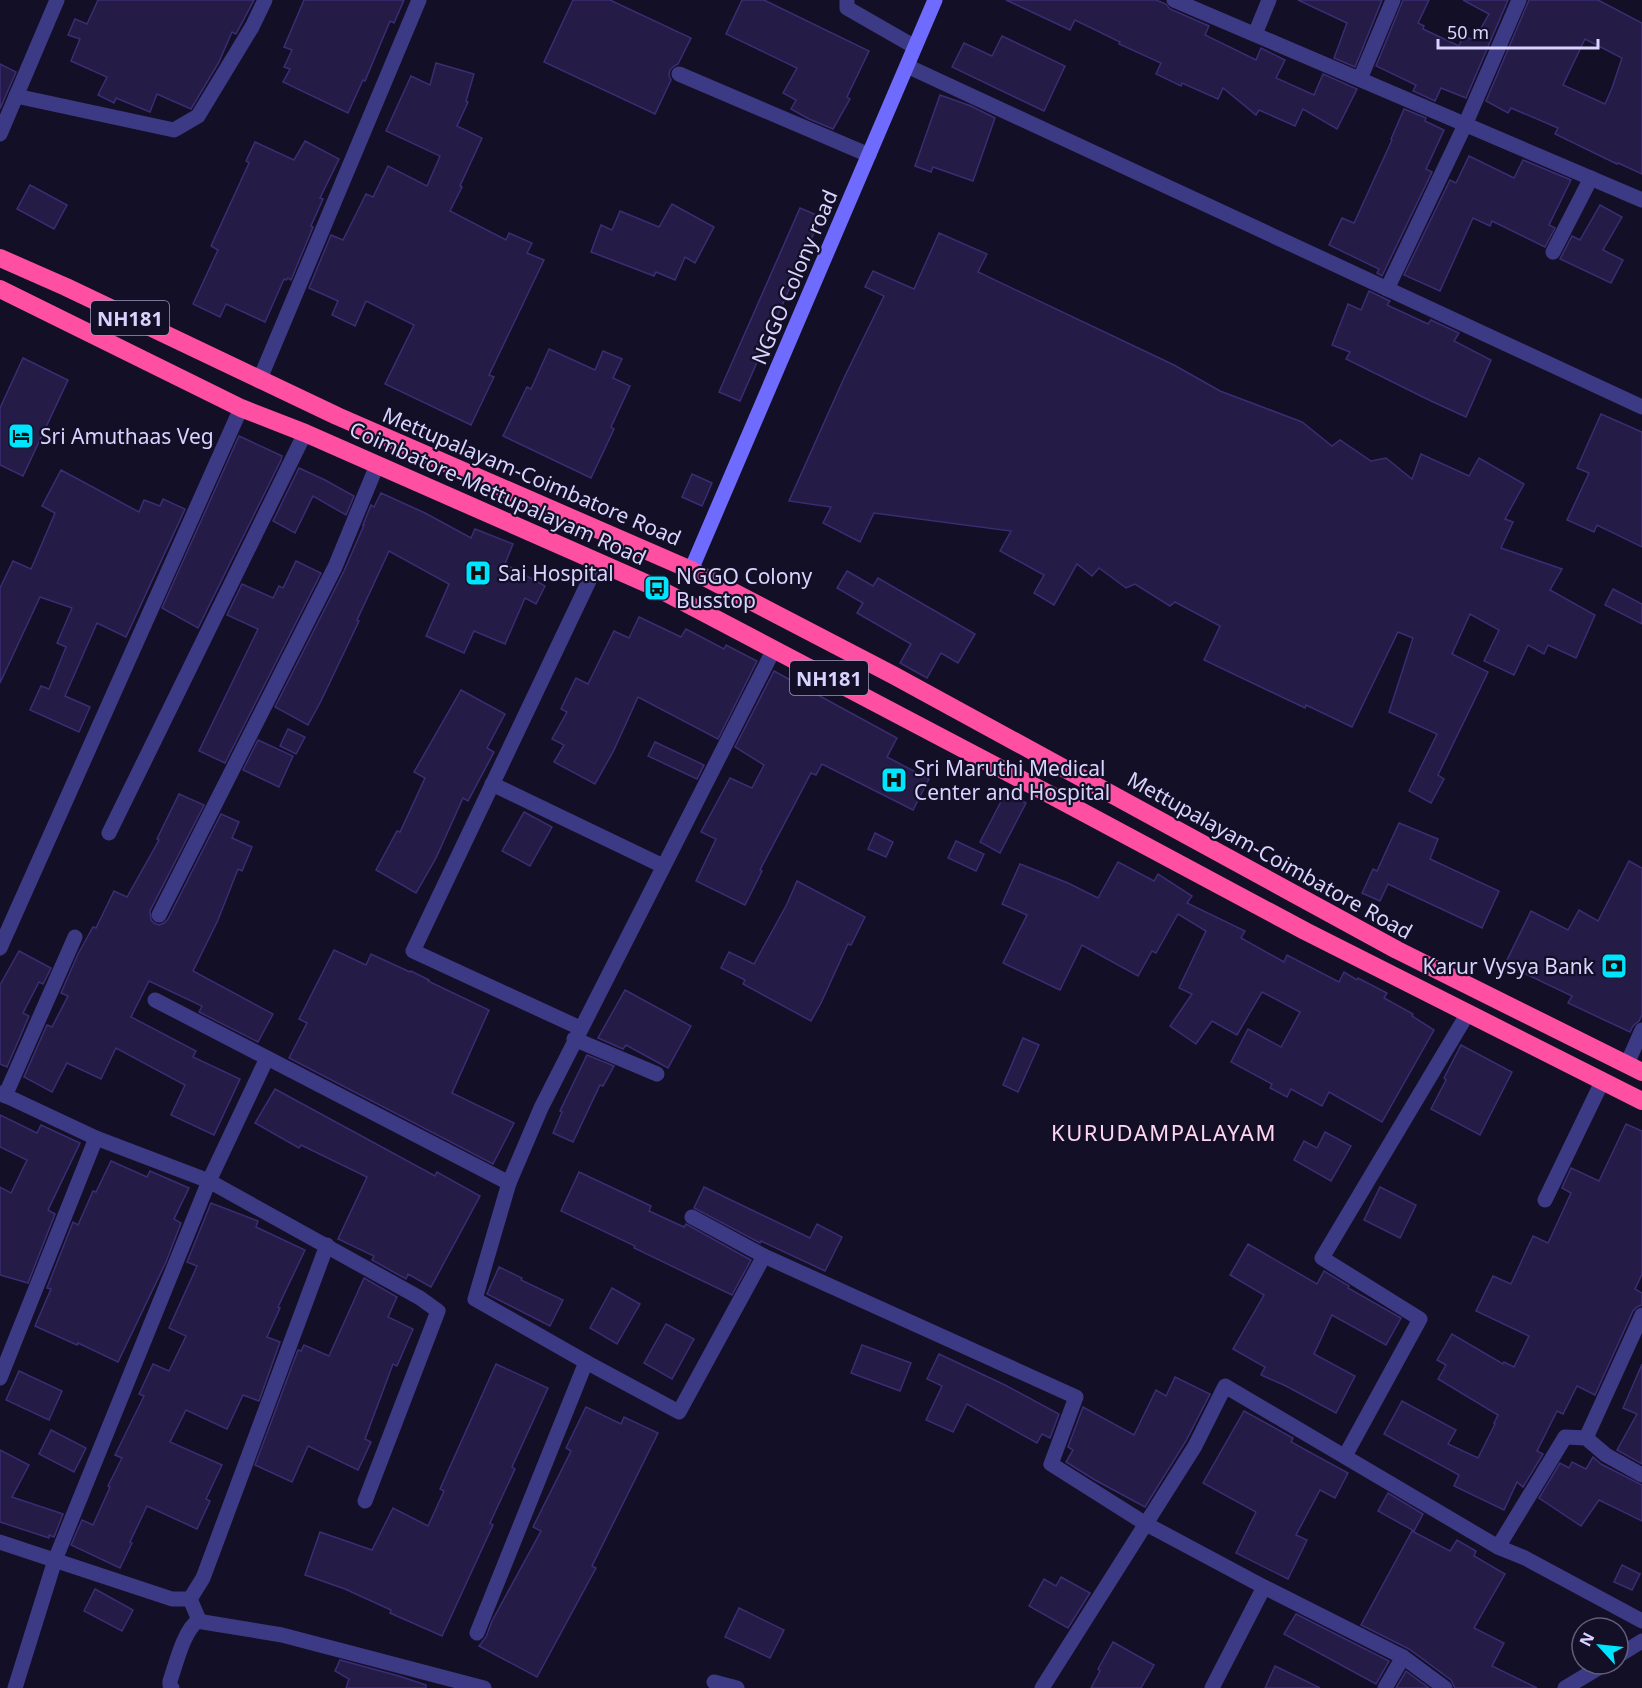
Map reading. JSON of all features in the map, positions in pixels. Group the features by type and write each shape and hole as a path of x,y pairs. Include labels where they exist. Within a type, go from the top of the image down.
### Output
{"highway":[{"name":"Mettupalayam-Coimbatore Road","path":"0,258 66,287 259,381 691,570 893,675 1397,950 1634,1068"},
{"name":"Coimbatore-Mettupalayam Road","path":"0,289 241,408 305,433 679,599 1305,931 1642,1101"},
{"path":"679,599 691,570"}],"street":[{"path":"0,134 57,0"},
{"path":"16,96 174,130 198,116 252,27 265,0"},
{"path":"259,381 419,0"},
{"path":"847,0 847,8 915,47"},
{"name":"NGGO Colony road","path":"691,570 935,0"},
{"path":"1174,0 1642,200"},
{"path":"1255,34 1269,0"},
{"path":"1360,79 1393,0"},
{"path":"1387,289 1466,124 1519,0"},
{"path":"907,66 1642,406"},
{"path":"680,74 869,155"},
{"path":"1553,252 1591,178"},
{"path":"0,948 241,408"},
{"path":"109,833 305,433"},
{"path":"159,915 335,567 376,465"},
{"path":"598,562 413,951 657,1074"},
{"path":"764,1256 679,1412 475,1299 508,1183 540,1108 774,650"},
{"path":"492,784 663,866"},
{"path":"75,937 3,1094 96,1138 209,1181 327,1245 420,1298 438,1311 365,1501"},
{"path":"155,1000 508,1183"},
{"path":"1345,1456 1420,1319 1322,1258 1468,1013"},
{"path":"1634,1068 1642,1030"},
{"path":"15,1688 55,1560 209,1181 267,1058"},
{"path":"1545,1200 1602,1082"},
{"path":"0,1378 96,1138"},
{"path":"692,1217 764,1256 1076,1398 1051,1464 1146,1524 1403,1657 1445,1688"},
{"path":"190,1599 203,1578 327,1245"},
{"path":"1586,1438 1642,1315"},
{"path":"477,1633 586,1362"},
{"path":"1042,1688 1195,1446 1226,1386 1498,1547 1525,1558 1642,1621"},
{"path":"1498,1547 1565,1437 1586,1438 1606,1455 1642,1475"},
{"path":"0,1542 172,1599 190,1599"},
{"path":"1212,1688 1264,1587"},
{"path":"190,1599 199,1620 203,1622 282,1635 484,1688"},
{"path":"172,1688 170,1681 185,1640 192,1626 199,1620"},
{"path":"1385,1688 1403,1657"},
{"path":"1565,1688 1585,1676"},
{"path":"714,1682 737,1688"}],"building":[{"path":"98,0 254,0 236,34 232,32 219,62 191,109 157,94 150,112 116,98 114,103 98,95 107,77 71,61 80,39 68,35 75,19 87,24"},
{"path":"304,0 404,0 394,23 390,21 365,81 363,80 348,113 283,82 290,69 284,67 292,50 284,47"},
{"path":"573,0 610,0 691,38 678,64 670,70 671,80 655,114 544,62"},
{"path":"742,0 764,0 869,51 847,97 850,99 833,129 791,109 796,100 783,93 797,68 726,34"},
{"path":"1006,0 1156,0 1166,4 1170,9 1209,26 1205,35 1256,60 1261,48 1285,60 1276,78 1314,95 1323,74 1357,89 1337,129 1303,109 1295,126 1259,110 1256,115 1223,88 1218,99 1156,74 1161,63 1075,20 1070,30"},
{"path":"1298,0 1382,0 1355,67 1334,58 1347,23"},
{"path":"1403,0 1429,0 1418,23 1424,26 1423,29 1459,46 1463,36 1474,40 1489,14 1463,0 1508,0 1466,98 1441,88 1435,101 1413,91 1416,85 1376,66"},
{"path":"1529,0 1598,0 1642,23 1642,174 1555,134 1558,128 1511,108 1508,113 1486,101","holes":["1585,39 1622,58 1605,104 1563,85"]},
{"path":"1002,36 1065,66 1044,111 952,67 964,43 992,56"},
{"path":"436,63 474,74 466,101 468,102 457,126 482,138 450,211 506,240 509,233 532,243 527,253 544,260 489,375 494,377 471,425 385,384 414,325 366,301 355,326 332,315 338,301 309,288 331,235 343,240 366,194 373,197 388,166 427,186 440,156 386,131 411,76 430,85"},
{"path":"0,64 16,72 0,109"},
{"path":"940,95 971,106 995,118 973,181 933,167 931,172 915,166"},
{"path":"1404,109 1426,118 1425,121 1444,130 1426,169 1432,172 1382,276 1377,273 1379,269 1329,245 1342,218 1354,223"},
{"path":"305,141 339,159 320,198 323,199 291,280 284,279 265,322 226,304 220,317 193,304 218,250 211,246 249,163 246,161 255,142 294,160"},
{"path":"1469,156 1514,178 1523,160 1571,180 1549,225 1555,228 1545,247 1492,221 1490,226 1473,218 1440,291 1404,275 1450,180 1456,183"},
{"path":"30,185 67,205 54,229 17,209"},
{"path":"672,204 714,227 695,263 685,257 675,280 656,272 654,276 591,252 601,225 612,230 620,211 659,227"},
{"path":"1600,205 1622,217 1603,250 1623,260 1611,283 1560,259 1572,236 1580,240"},
{"path":"800,208 821,217 740,401 719,392"},
{"path":"939,233 987,254 978,272 1174,365 1220,391 1302,422 1332,446 1340,440 1371,461 1386,458 1412,479 1421,454 1469,476 1479,458 1524,484 1505,519 1513,522 1501,548 1562,569 1550,590 1595,615 1576,658 1548,645 1544,654 1528,645 1514,675 1484,661 1499,630 1470,614 1452,654 1488,672 1438,775 1444,779 1431,803 1409,791 1437,734 1389,712 1413,638 1398,632 1352,727 1306,705 1305,708 1204,660 1220,626 1175,602 1170,606 1135,584 1126,588 1099,568 1092,576 1077,564 1054,605 1034,593 1044,575 1000,551 1011,531 874,513 860,542 823,523 831,507 789,501 844,378 884,296 865,287 873,271 914,289"},
{"path":"1369,291 1390,301 1387,305 1428,324 1431,320 1459,333 1454,341 1491,360 1466,417 1346,359 1350,352 1332,345 1348,304 1361,310"},
{"path":"549,349 595,370 603,351 622,359 613,378 630,386 611,427 614,429 591,478 503,436 527,387 531,389"},
{"name":"Sri Amuthaas Veg","path":"23,358 68,380 23,476 0,465 0,408"},
{"path":"1601,414 1642,432 1642,547 1597,525 1594,532 1567,520 1589,473 1577,468"},
{"path":"239,436 282,456 198,628 162,608"},
{"path":"299,468 354,496 346,515 313,496 295,533 273,521"},
{"path":"61,470 139,512 144,500 160,506 163,499 185,509 126,637 97,623 65,696 90,707 79,732 30,710 41,686 49,689 66,647 57,643 72,608 40,597 0,683 0,588 13,561 31,569 55,513 42,506"},
{"path":"692,474 712,483 702,506 682,497"},
{"path":"381,493 471,538 475,529 513,544 505,564 545,586 536,604 525,598 505,644 474,631 464,653 426,636 449,584 389,551 357,620 359,621 308,725 275,707 344,571 371,505 374,507"},
{"path":"296,561 321,573 225,763 199,751 258,629 227,615 242,584 273,598 279,586 283,588"},
{"path":"847,571 873,586 878,578 975,634 958,663 941,653 927,678 900,663 911,644 857,613 863,603 837,588"},
{"path":"1613,589 1642,604 1642,624 1605,605"},
{"path":"639,617 681,637 686,629 724,649 726,645 757,661 718,739 638,697 614,750 595,784 554,762 564,745 552,739 567,712 561,709 576,678 588,684 614,631 629,638"},
{"path":"774,671 897,738 887,757 929,779 913,810 822,764 816,775 811,773 760,870 762,871 745,905 696,881 716,839 701,832 730,778 752,788 764,765 735,747"},
{"path":"461,690 505,714 487,748 494,752 468,801 463,798 436,858 416,893 376,870 397,831 400,832 425,778 414,772"},
{"path":"288,729 305,737 296,754 280,746"},
{"path":"258,740 293,756 279,787 243,770"},
{"path":"655,742 704,765 697,779 648,756"},
{"path":"1006,792 1026,803 1000,853 980,842"},
{"path":"179,794 204,805 150,911 151,920 159,925 168,919 221,814 239,822 232,838 252,847 242,871 238,869 218,920 193,971 273,1014 258,1042 199,1012 202,1006 149,981 131,1017 196,1051 193,1057 240,1079 214,1135 171,1115 185,1085 116,1048 101,1079 67,1063 52,1092 24,1077 47,1025 52,1027 68,996 61,993 78,954 93,927 96,928 114,891 127,897 159,840 157,839"},
{"path":"524,812 552,827 530,866 502,851"},
{"path":"1399,823 1438,839 1430,859 1499,891 1482,928 1388,884 1380,901 1362,893 1373,869 1377,871"},
{"path":"875,833 893,842 886,857 868,849"},
{"path":"956,841 984,854 976,871 948,858"},
{"path":"1629,861 1642,868 1642,1015 1630,1032 1568,1003 1572,996 1505,964 1531,911 1568,930 1579,910 1598,921"},
{"path":"1118,862 1154,881 1158,874 1192,896 1187,903 1245,931 1241,938 1284,962 1287,955 1339,982 1344,972 1387,993 1384,998 1413,1014 1412,1016 1434,1030 1382,1122 1329,1092 1322,1106 1291,1089 1287,1097 1270,1088 1272,1084 1231,1062 1248,1029 1281,1047 1300,1012 1262,992 1237,1035 1212,1021 1196,1044 1170,1026 1192,994 1179,988 1206,931 1178,914 1156,953 1152,951 1138,976 1082,945 1060,990 1003,963 1027,915 1002,904 1020,864 1098,898"},
{"path":"797,881 865,917 851,945 848,944 811,1021 743,984 745,980 721,968 729,952 754,964"},
{"path":"334,950 366,965 371,954 489,1010 452,1093 514,1123 493,1164 289,1058 307,1023 299,1019"},
{"path":"19,951 51,968 43,984 39,982 23,1013 29,1016 7,1067 0,1064 0,985"},
{"path":"625,990 691,1026 668,1068 626,1045 623,1049 598,1038"},
{"path":"1023,1038 1039,1045 1018,1092 1003,1085"},
{"path":"1461,1045 1512,1072 1480,1135 1431,1109"},
{"path":"587,1055 614,1066 603,1086 600,1085 573,1142 553,1133 562,1112 560,1111"},
{"path":"275,1089 435,1176 437,1172 480,1196 431,1287 408,1274 406,1279 372,1260 374,1256 338,1239 367,1177 301,1145 299,1148 255,1123"},
{"path":"0,1115 37,1133 41,1125 80,1143 48,1210 55,1214 28,1283 0,1275 0,1187 11,1193 27,1160 0,1147"},
{"path":"1626,1124 1642,1131 1642,1274 1635,1289 1642,1293 1642,1305 1633,1311 1595,1395 1577,1386 1563,1414 1557,1411 1537,1451 1543,1454 1523,1487 1517,1482 1504,1510 1454,1486 1459,1475 1384,1434 1402,1401 1456,1430 1448,1444 1478,1458 1498,1415 1438,1379 1446,1365 1437,1360 1452,1334 1503,1364 1504,1362 1514,1367 1529,1336 1476,1311 1493,1276 1511,1284 1533,1236 1548,1243 1571,1193 1562,1188 1571,1168 1599,1181"},
{"path":"1325,1132 1351,1146 1331,1181 1294,1160 1304,1141 1317,1148"},
{"path":"111,1161 147,1177 150,1171 189,1188 174,1219 181,1223 166,1262 118,1362 35,1326 51,1289 47,1288 73,1222 78,1225 93,1191 96,1192"},
{"path":"579,1172 651,1206 649,1211 684,1227 686,1224 751,1260 732,1295 561,1211"},
{"path":"704,1187 810,1238 817,1224 842,1237 825,1271 761,1241 760,1243 694,1208"},
{"path":"1380,1187 1416,1205 1400,1238 1364,1220"},
{"path":"211,1203 258,1221 256,1227 305,1250 278,1307 280,1308 267,1337 280,1342 259,1401 243,1395 227,1429 186,1410 170,1442 222,1465 206,1499 210,1501 197,1529 147,1506 120,1568 71,1545 82,1520 93,1525 122,1458 115,1455 144,1396 139,1394 153,1364 169,1371 186,1336 169,1328 197,1266 187,1262"},
{"path":"1248,1244 1317,1284 1324,1271 1349,1286 1348,1288 1401,1318 1386,1345 1332,1315 1314,1354 1355,1376 1336,1413 1261,1375 1265,1367 1233,1349 1264,1295 1230,1275"},
{"path":"499,1267 563,1300 550,1326 487,1294"},
{"path":"364,1278 397,1297 388,1317 413,1329 397,1366 393,1364 365,1439 371,1442 358,1470 308,1446 292,1482 255,1465 298,1350 301,1351 304,1345 329,1356"},
{"path":"612,1288 640,1304 617,1344 590,1328"},
{"path":"666,1324 694,1339 672,1379 644,1363"},
{"path":"862,1345 911,1363 900,1391 851,1373"},
{"path":"939,1354 1059,1414 1050,1438 1042,1434 1037,1443 967,1404 953,1432 926,1420 942,1386 927,1379"},
{"path":"496,1364 548,1388 512,1467 515,1469 490,1523 493,1525 442,1636 390,1613 391,1610 345,1589 305,1575 320,1532 372,1550 393,1508 428,1526 444,1491 440,1489"},
{"path":"1642,1364 1642,1464 1617,1450 1637,1414 1623,1408"},
{"path":"19,1371 62,1391 49,1420 6,1400"},
{"path":"1175,1377 1210,1394 1186,1441 1145,1507 1066,1462 1073,1450 1068,1447 1083,1407 1134,1435 1156,1390 1166,1396"},
{"path":"586,1407 621,1424 624,1417 658,1433 592,1566 596,1568 537,1677 479,1646 486,1637 492,1621 541,1531 533,1527 571,1451 566,1448"},
{"path":"1244,1411 1293,1438 1291,1442 1348,1473 1335,1498 1320,1490 1296,1535 1307,1540 1288,1579 1236,1553 1256,1512 1203,1483"},
{"path":"51,1430 86,1448 74,1472 39,1454"},
{"path":"0,1450 29,1465 12,1497 63,1514 54,1537 49,1535 49,1538 0,1522"},
{"path":"1593,1457 1601,1464 1642,1485 1642,1521 1599,1500 1581,1526 1539,1498 1560,1463 1569,1468 1572,1462 1586,1469"},
{"path":"1388,1493 1423,1514 1414,1531 1378,1511"},
{"path":"1412,1531 1450,1551 1457,1540 1476,1551 1474,1556 1505,1574 1474,1628 1504,1643 1492,1666 1537,1688 1455,1688 1451,1680 1409,1649 1361,1625"},
{"path":"1622,1565 1640,1574 1632,1590 1614,1582"},
{"path":"1061,1577 1090,1593 1068,1628 1029,1606 1044,1579 1056,1586"},
{"path":"95,1589 133,1610 122,1631 84,1611"},
{"path":"739,1608 784,1630 770,1658 725,1637"},
{"path":"1296,1614 1389,1661 1376,1684 1284,1634"},
{"path":"1113,1642 1154,1665 1141,1688 1091,1688 1100,1671 1098,1669"},
{"path":"340,1660 399,1676 426,1685 426,1688 346,1688 349,1679 335,1671"},
{"path":"1275,1666 1320,1688 1265,1688"},
{"path":"1406,1671 1429,1688 1396,1688"}],"place":[{"name":"Sri Amuthaas Veg","path":"21,436"},
{"name":"Sai Hospital","path":"478,573"},
{"name":"NGGO Colony Busstop","path":"657,588"},
{"name":"Sri Maruthi Medical Center and Hospital","path":"894,780"},
{"name":"Karur Vysya Bank","path":"1614,966"}],"district":[{"name":"KURUDAMPALAYAM","path":"1164,1132"}]}
